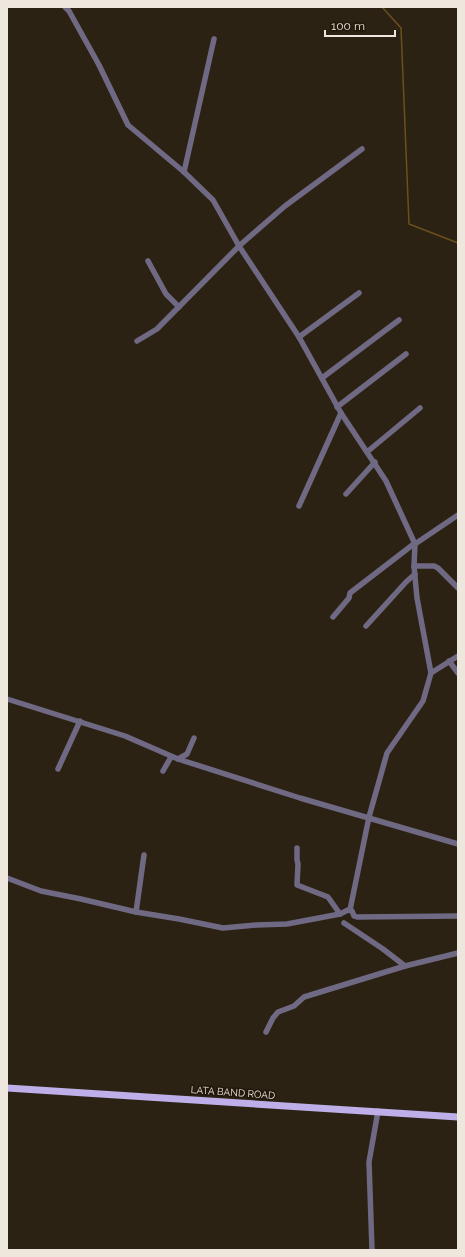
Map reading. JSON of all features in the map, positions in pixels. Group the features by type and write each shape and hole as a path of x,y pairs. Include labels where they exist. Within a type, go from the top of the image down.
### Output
{"main road":[{"name":"LATA BAND ROAD","path":"7,1088 458,1117"}],"street":[{"path":"65,7 69,11 99,65 128,125 184,172 213,200 239,246 299,337 341,413 375,462 386,481 415,544 414,566 417,598 431,673 423,701 387,754 369,817 350,910 354,916 357,917 458,916"},
{"path":"184,172 214,39"},
{"path":"138,341 157,329 239,246 285,206 362,149"},
{"path":"148,261 166,294 179,307"},
{"path":"299,337 359,293"},
{"path":"322,378 399,320"},
{"path":"337,406 406,354"},
{"path":"367,452 420,408"},
{"path":"299,506 341,413"},
{"path":"346,494 375,462"},
{"path":"333,617 349,598 350,593 415,544 458,515"},
{"path":"414,566 434,566 438,568 458,588"},
{"path":"366,626 415,574"},
{"path":"431,673 458,656"},
{"path":"449,662 458,673"},
{"path":"7,699 125,736 171,757 300,798 458,844"},
{"path":"58,769 80,721"},
{"path":"178,759 187,754 194,738"},
{"path":"163,771 171,757"},
{"path":"297,848 297,885 328,897 340,914"},
{"path":"136,912 144,855"},
{"path":"7,878 41,891 136,912 223,928 287,924 340,914 350,910"},
{"path":"344,923 383,949 405,966"},
{"path":"266,1032 273,1018 278,1012 294,1006 304,997 405,966 458,953"},
{"path":"372,1250 369,1162 378,1111"}],"waterway":[{"path":"382,7 401,28 409,224 458,243"}]}
